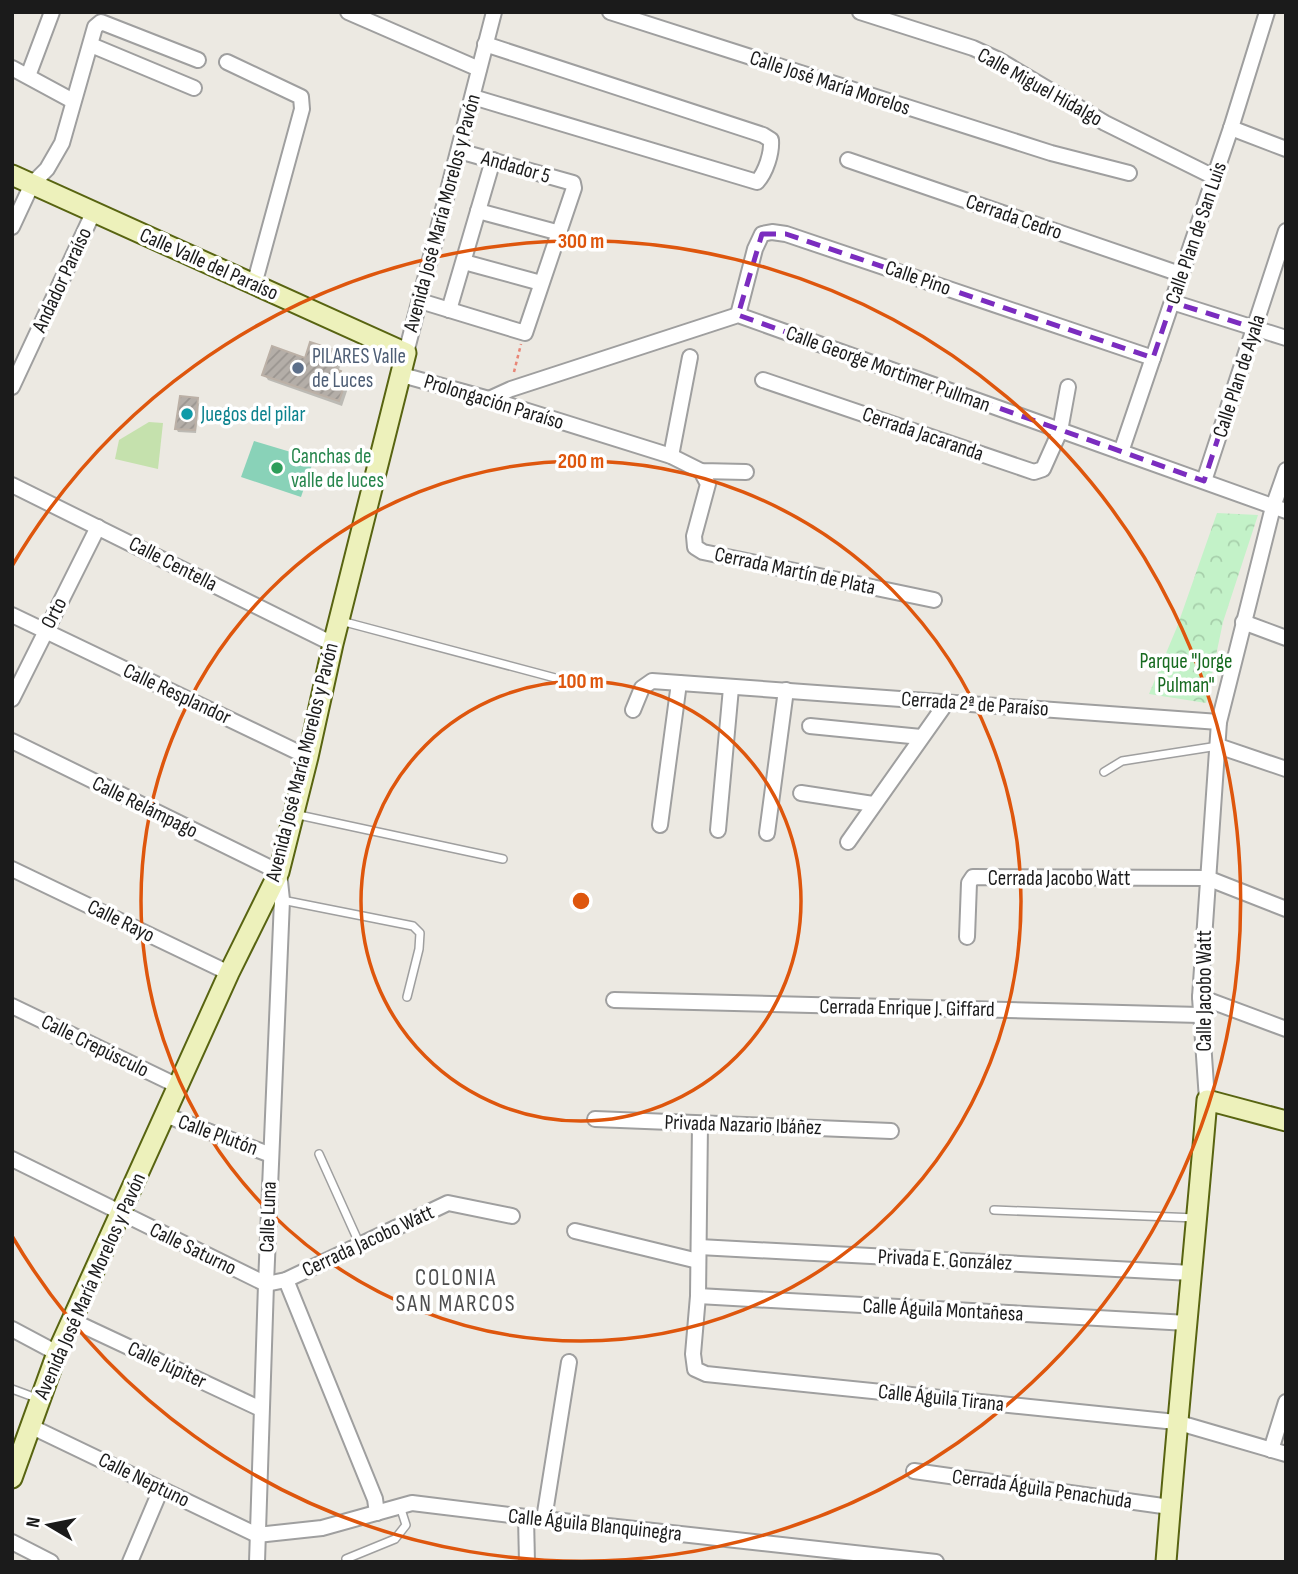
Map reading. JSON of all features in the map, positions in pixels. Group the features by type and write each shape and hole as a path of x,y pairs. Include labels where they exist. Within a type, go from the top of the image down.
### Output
{"street":[{"path":"28,76 52,12"},
{"path":"348,12 479,69"},
{"name":"Avenida José María Morelos y Pavón","path":"12,1478 57,1353 229,973 279,872 333,644 494,12"},
{"name":"Calle José María Morelos","path":"610,12 1051,153 1129,173"},
{"name":"Calle Miguel Hidalgo","path":"860,12 973,48 999,60 1105,123 1214,177"},
{"name":"Calle Plan de San Luis","path":"1121,452 1231,128 1267,12"},
{"path":"12,227 32,184 47,169 62,143 95,27 101,22 198,60"},
{"path":"473,97 757,182 762,177 772,148 771,140 763,135 485,44"},
{"path":"91,45 194,88"},
{"path":"227,62 301,97 302,109 254,285"},
{"path":"12,68 73,101"},
{"path":"1231,128 1286,149"},
{"name":"Andador 5","path":"459,151 573,183 574,188 560,233"},
{"path":"449,310 493,160"},
{"name":"Cerrada Cedro","path":"848,160 1181,274"},
{"name":"Calle Valle del Paraíso","path":"12,175 406,354"},
{"name":"Andador Paraíso","path":"12,387 94,211"},
{"path":"420,301 524,334 560,233 478,211"},
{"name":"Calle Plan de Ayala","path":"1204,481 1286,231"},
{"name":"Calle Pino","path":"738,314 755,249 762,234 772,232 786,234 1153,358"},
{"path":"464,262 541,283"},
{"path":"1172,302 1286,338"},
{"path":"489,399 511,389 738,314"},
{"name":"Calle George Mortimer Pullman","path":"738,314 1280,509"},
{"path":"671,456 690,357"},
{"name":"Prolongación Paraíso","path":"402,375 489,399 671,456 701,471 746,472"},
{"name":"Cerrada Jacaranda","path":"763,380 1034,472 1042,469 1060,430"},
{"path":"1060,430 1068,387"},
{"name":"Calle Jacobo Watt","path":"1166,1562 1176,1422 1188,1323 1207,1100 1200,997 1219,722 1243,622 1280,509 1286,470"},
{"name":"Cerrada Martín de Plata","path":"701,471 708,484 694,536 695,547 703,552 934,600"},
{"name":"Calle Centella","path":"12,485 333,644"},
{"name":"Orto","path":"12,699 98,527"},
{"name":"Calle Resplandor","path":"12,615 308,757"},
{"path":"1243,622 1286,638"},
{"name":"Cerrada 2ª de Paraíso","path":"633,710 642,688 652,681 1219,722"},
{"path":"660,825 679,683"},
{"path":"718,830 731,688"},
{"path":"766,833 786,690"},
{"path":"848,842 947,702"},
{"path":"810,726 921,737"},
{"name":"Calle Relámpago","path":"12,741 279,872"},
{"path":"1218,746 1286,769"},
{"path":"801,793 873,804"},
{"name":"Calle Rayo","path":"12,869 229,973"},
{"name":"Calle Luna","path":"257,1562 282,900 279,872"},
{"name":"Cerrada Jacobo Watt","path":"967,937 969,883 973,877 1207,878"},
{"path":"1207,878 1286,909"},
{"path":"1200,997 1286,1029"},
{"name":"Cerrada Enrique J. Giffard","path":"614,1000 1200,1015"},
{"name":"Calle Crepúsculo","path":"12,1006 178,1086"},
{"path":"1207,1100 1286,1121"},
{"name":"Calle Plutón","path":"165,1115 271,1155"},
{"name":"Privada Nazario Ibáñez","path":"595,1119 891,1131"},
{"path":"698,1296 701,1124"},
{"name":"Calle Saturno","path":"12,1159 266,1284"},
{"name":"Cerrada Jacobo Watt","path":"266,1284 286,1280 448,1203 512,1216"},
{"name":"Privada E. González","path":"575,1231 699,1254 1192,1273"},
{"path":"286,1280 375,1499 377,1513"},
{"name":"Calle Águila Montañesa","path":"698,1296 1188,1323"},
{"name":"Calle Águila Tirana","path":"698,1296 693,1354 695,1368 706,1374 1176,1422 1279,1452"},
{"name":"Calle Júpiter","path":"73,1321 261,1409"},
{"path":"12,1329 57,1353"},
{"path":"544,1519 569,1362"},
{"path":"1279,1452 1286,1402"},
{"name":"Calle Neptuno","path":"30,1426 257,1535"},
{"name":"Cerrada Águila Penachuda","path":"914,1471 1170,1507"},
{"path":"130,1562 161,1489"},
{"name":"Calle Águila Blanquinegra","path":"257,1535 322,1528 412,1503 936,1562"},
{"path":"526,1517 527,1562"},
{"path":"12,1542 51,1562"}],"lane":[{"path":"339,621 574,683"},
{"path":"1104,772 1122,761 1218,746"},
{"path":"293,814 503,859"},
{"path":"282,900 413,926 420,933 419,949 407,997"},
{"path":"319,1154 360,1245"},
{"path":"994,1210 1197,1218"},
{"path":"12,1389 40,1399"},
{"path":"346,1559 395,1539 405,1525 400,1505"}],"highlighted area":[{"path":"762,234 786,234 1153,358 1172,302 1254,328 1204,481 738,315"}],"green space":[{"path":"149,422 163,423 158,469 115,459 119,440"},
{"name":"Canchas de valle de luces","path":"254,441 314,459 301,497 241,477"},
{"name":"Parque \"Jorge Pulman\"","path":"1217,513 1258,515 1223,622 1206,703 1149,694 1177,627"}],"building":[{"name":"PILARES Valle de Luces","path":"310,342 340,352 335,369 341,371 339,376 347,378 339,401 262,375 272,346 305,358"},
{"name":"Juegos del pilar","path":"180,396 198,398 195,430 175,429"}],"place":[{"name":"PILARES Valle de Luces","path":"298,368"},
{"name":"Juegos del pilar","path":"187,414"},
{"name":"Canchas de valle de luces","path":"277,468"}],"district":[{"name":"COLONIA SAN MARCOS","path":"456,1291"}]}
